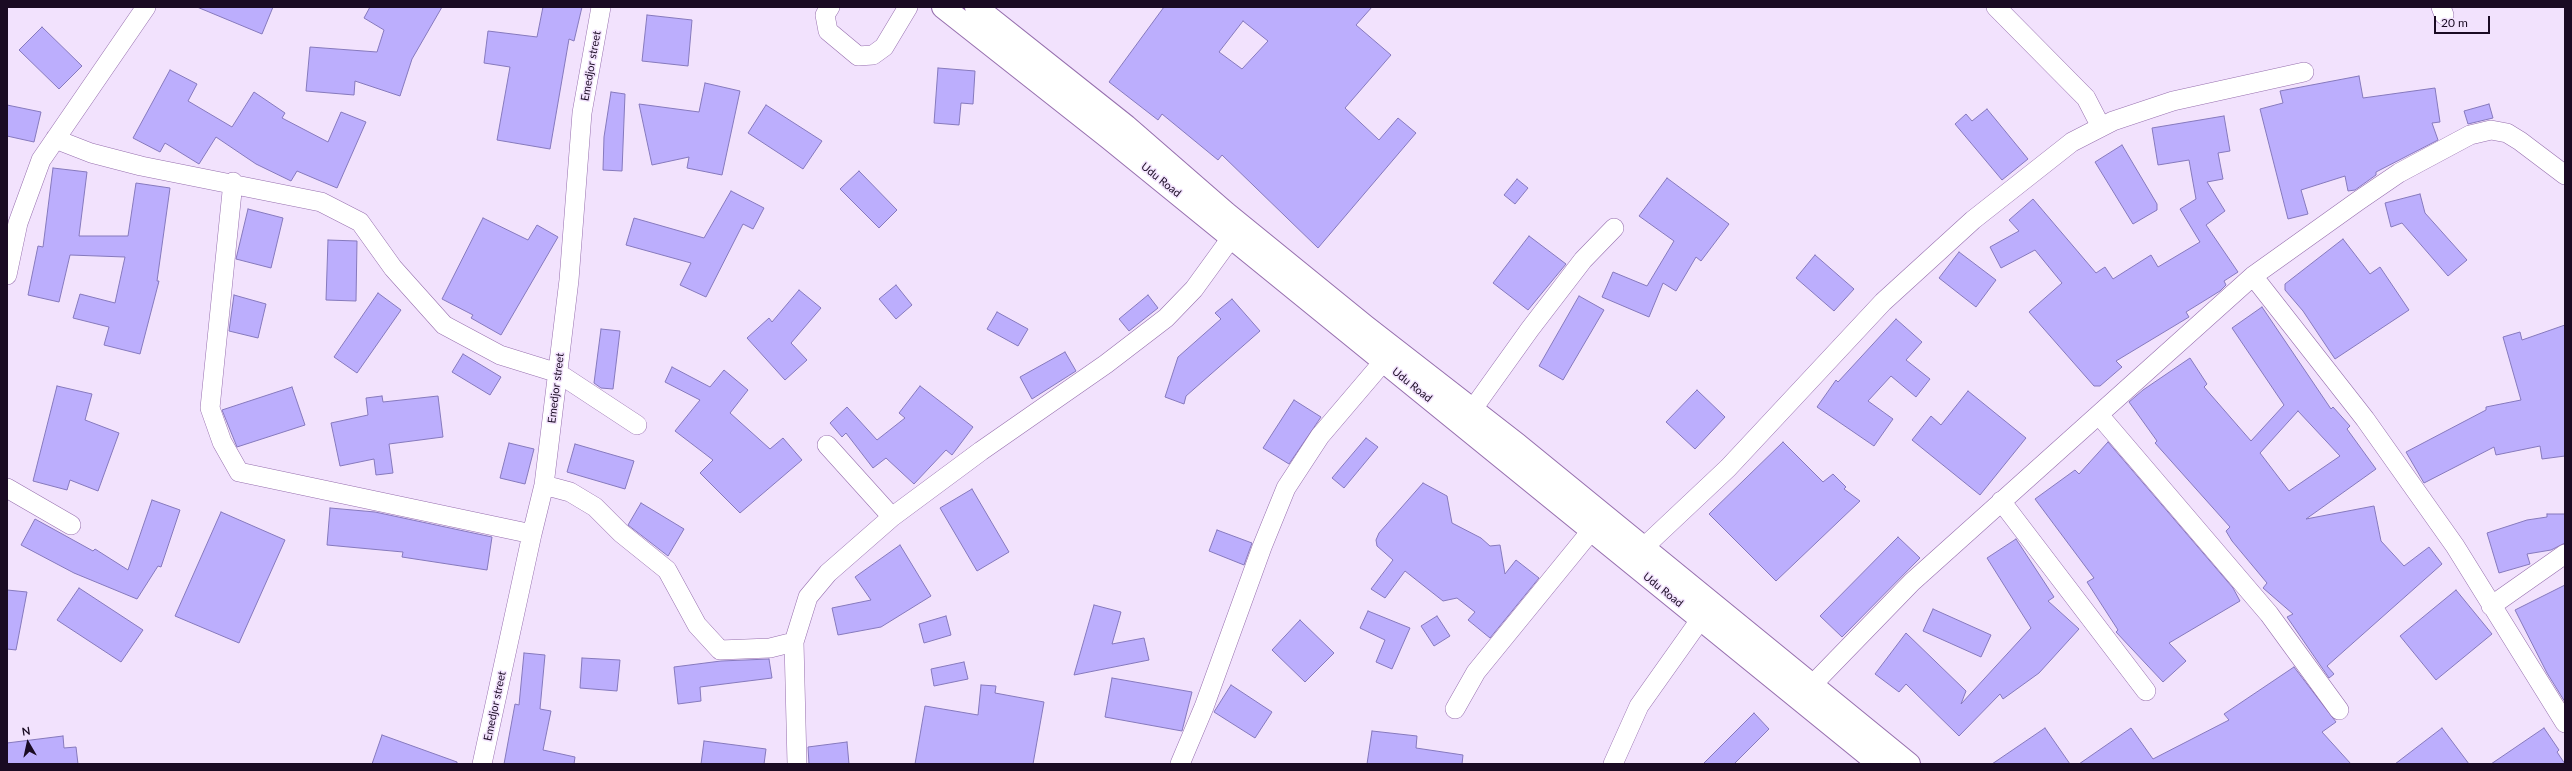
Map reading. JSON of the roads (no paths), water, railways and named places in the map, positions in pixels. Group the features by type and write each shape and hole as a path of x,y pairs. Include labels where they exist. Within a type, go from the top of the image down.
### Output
{"main road":[{"name":"Udu Road","path":"943,7 1231,238 1879,764"},
{"name":"Udu Road","path":"976,7 1126,126 1226,213 1813,684 1909,764"}],"street":[{"path":"7,275 18,223 41,160 146,7"},
{"name":"Emedjor street","path":"482,764 544,485 569,280 582,113 601,7"},
{"path":"830,7 825,15 828,31 858,56 873,55 884,47 908,7"},
{"path":"1996,7 2086,98 2101,127"},
{"path":"1643,548 1728,468 1883,302 1973,220 2072,142 2101,127 2173,101 2304,72"},
{"path":"1813,684 1912,582 2253,276 2399,173 2470,135 2491,130 2507,134 2565,175"},
{"path":"55,139 91,153 141,166 233,182 321,202 360,222 398,274 444,325 500,355 558,372 637,425"},
{"path":"233,182 210,408 222,442 239,472 532,534"},
{"path":"1472,410 1583,260 1614,228"},
{"path":"797,764 794,642 808,597 828,573 892,517 981,451 1106,364 1166,318 1194,289 1231,238"},
{"path":"2253,276 2365,419 2455,546 2565,723"},
{"path":"1180,764 1206,700 1262,547 1286,488 1320,436 1383,362"},
{"path":"2099,414 2269,614 2338,710"},
{"path":"827,445 892,517"},
{"path":"544,485 570,492 595,507 621,533 667,570 697,625 720,650 770,648 794,642"},
{"path":"7,488 71,525"},
{"path":"2001,501 2146,691"},
{"path":"1455,709 1476,672 1592,531"},
{"path":"2491,606 2565,554"},
{"path":"1612,764 1639,706 1700,620"}]}
